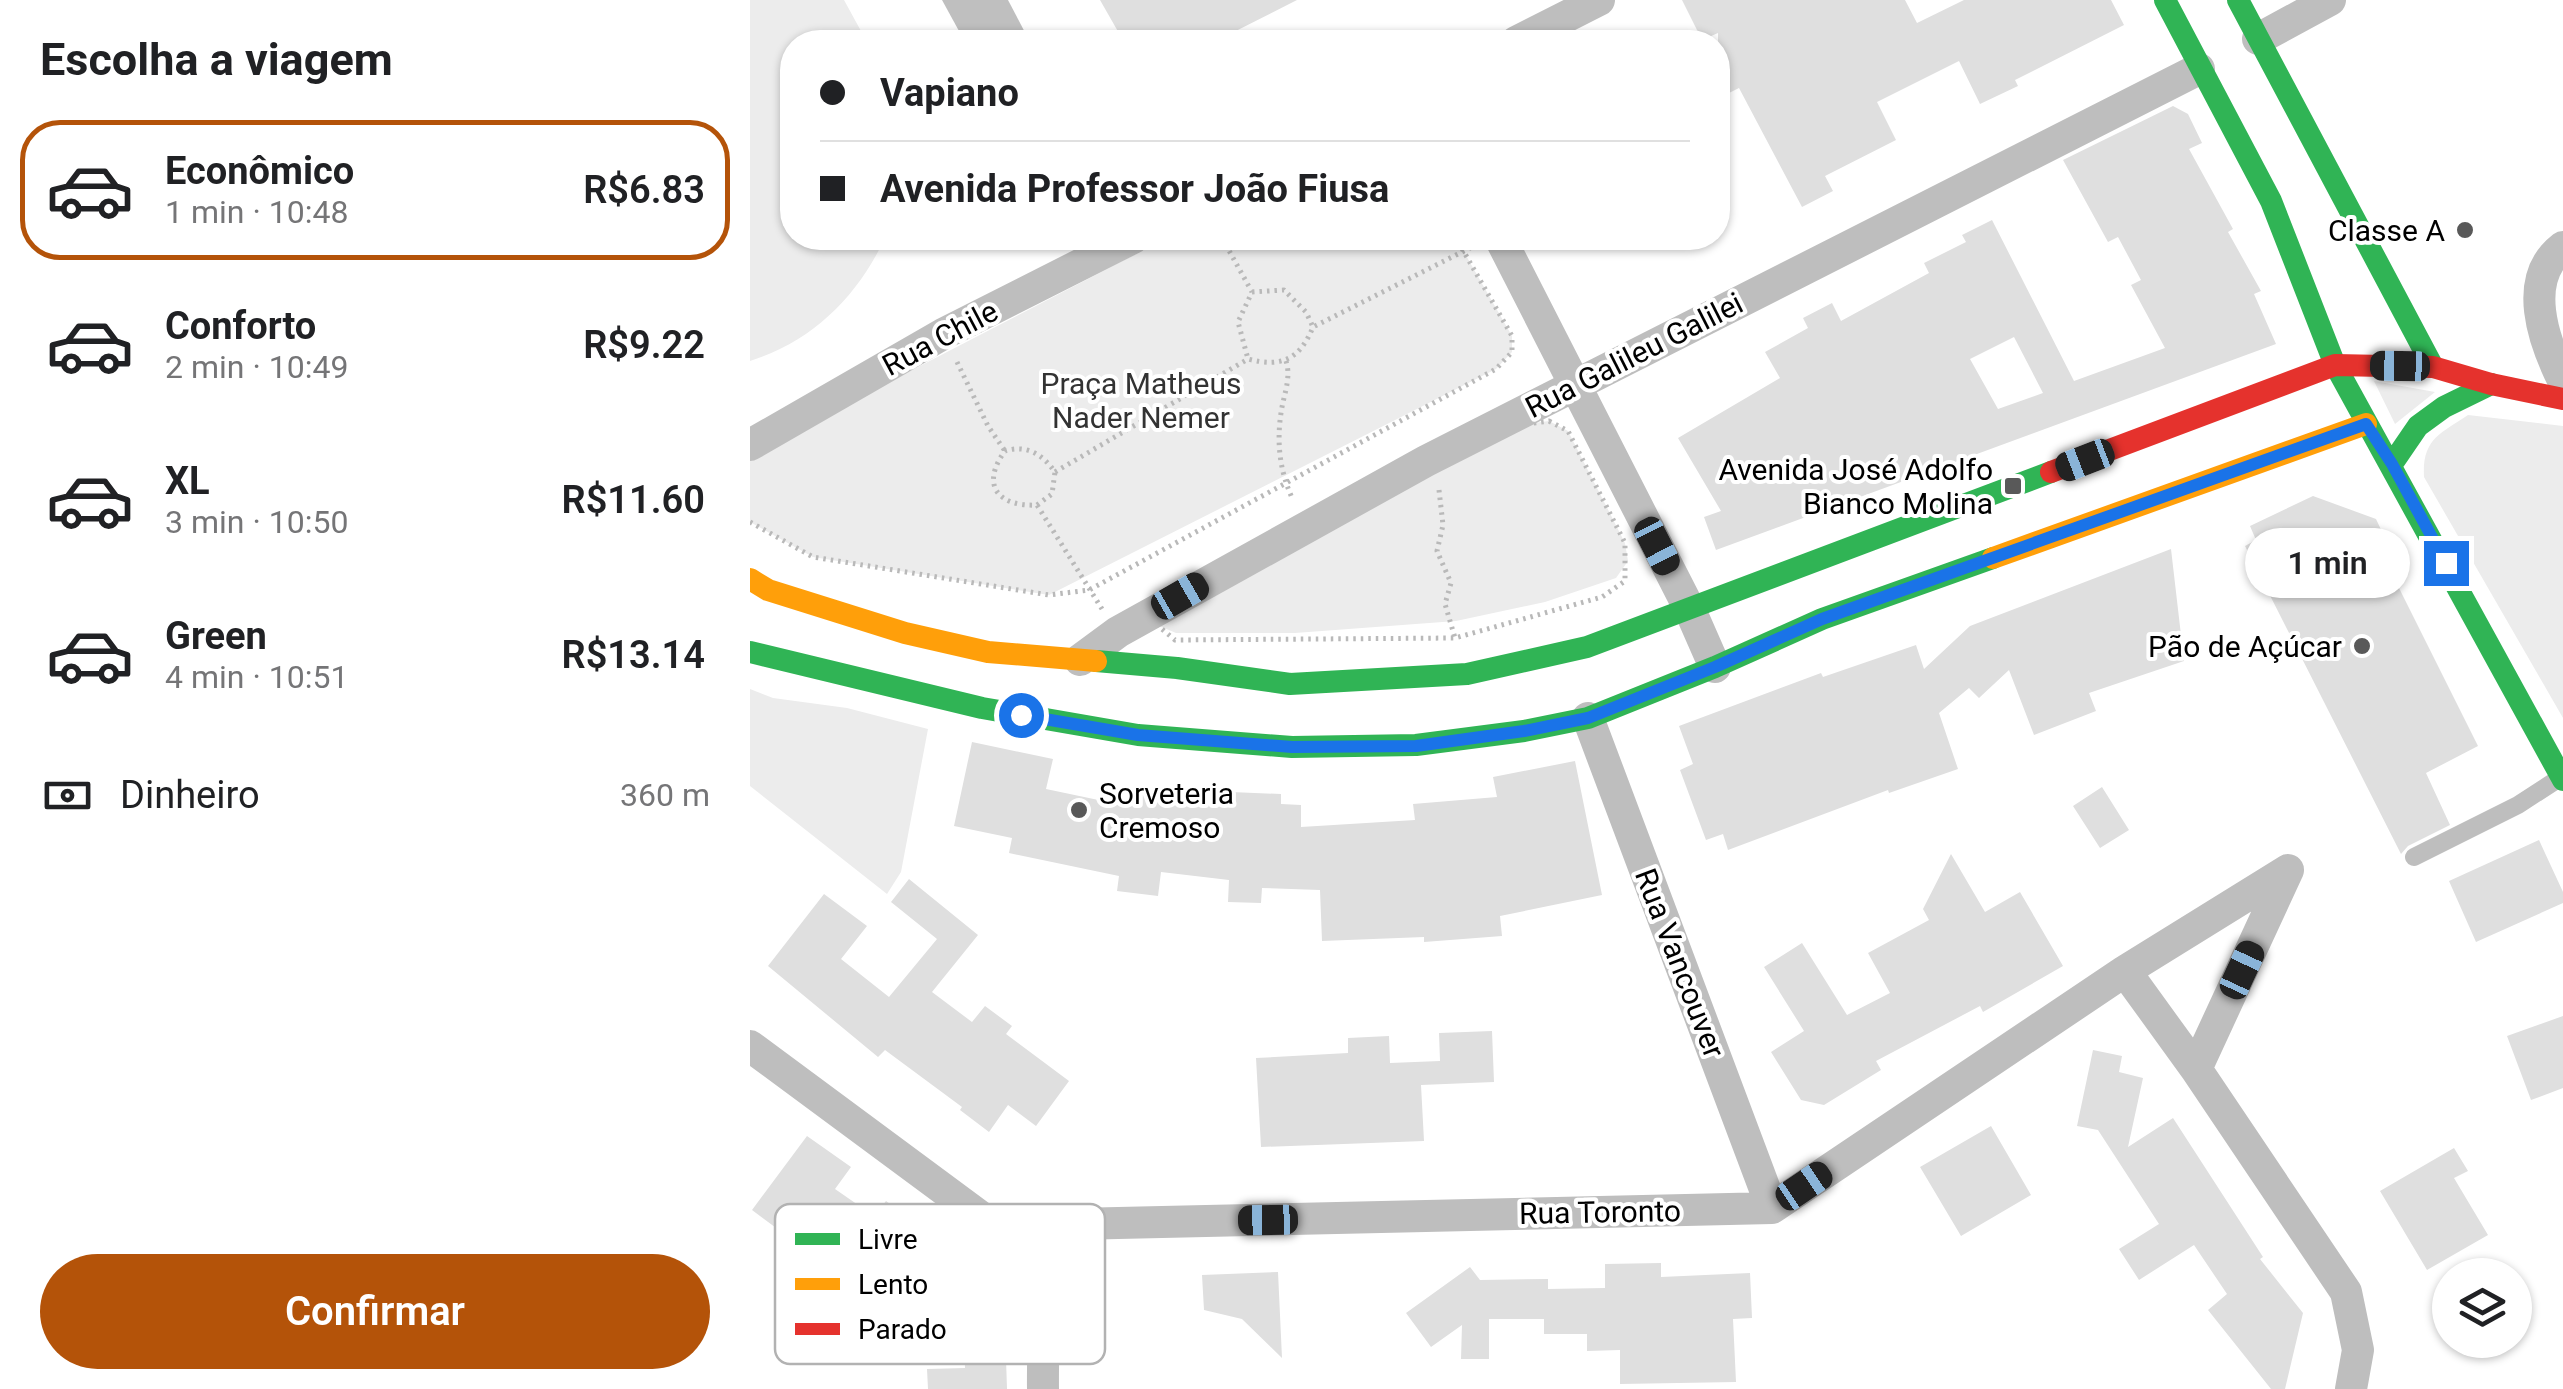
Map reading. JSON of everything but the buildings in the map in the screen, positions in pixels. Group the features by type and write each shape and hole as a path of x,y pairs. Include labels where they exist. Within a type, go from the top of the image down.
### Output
{"main road":[{"path":"2165,0 2271,201 2335,365 2562,778"},
{"path":"2238,0 2432,367"},
{"path":"750,579 768,590 905,633 988,652 1176,668 1290,692 1467,674 1587,647 2335,365 2432,367 2563,400"},
{"path":"2392,464 2418,426 2491,384"},
{"path":"750,652 1002,712 1138,735 1416,746 1524,731 1588,718 1822,619 2366,424"}],"street":[{"path":"1539,30 1598,0"},
{"path":"2258,38 2330,0"},
{"name":"Rua Galileu Galilei","path":"1080,660 1118,632 1306,526 2199,69"},
{"path":"2563,248 2555,254 2541,279 2541,321 2563,380"},
{"name":"Rua Chile","path":"750,444 943,334 1109,250"},
{"path":"1494,250 1576,385 1715,667"},
{"name":"Rua Vancouver","path":"1588,718 1772,1208"},
{"path":"1772,1208 2125,971 2288,870 2196,1069"},
{"path":"2125,971 2346,1292 2358,1350 2351,1389"},
{"path":"750,1046 963,1204"},
{"name":"Rua Toronto","path":"1105,1223 1772,1208"},
{"path":"1043,1364 1043,1389"}],"lane":[{"path":"2414,858 2562,778"}],"path":[{"path":"1229,250 1252,292"},
{"path":"750,522 813,556 1049,595 1088,590 1496,368 1512,352 1512,336 1464,251 1314,327 1305,348 1286,360 1265,364 1248,359 1056,472 1052,494 1037,506 1019,506 1004,500 995,490 992,475 1006,451 1017,447 1040,454 1056,472"},
{"path":"1252,292 1284,290 1306,312 1314,327"},
{"path":"1248,359 1238,322 1252,292"},
{"path":"943,334 988,426 1006,451"},
{"path":"1286,360 1289,371 1281,414 1279,460 1284,482 1306,526"},
{"path":"1549,421 1568,431 1624,543 1625,581 1602,597 1455,638 1175,640 1157,626 1159,612 1431,471 1526,424 1549,421"},
{"path":"1431,471 1438,486 1443,525 1437,551 1450,583 1444,604 1455,638"},
{"path":"1037,506 1118,632"}],"green space":[{"path":"750,0 844,0 860,30 780,30 780,250 879,250 847,298 831,314 794,342 750,361"},
{"name":"Praça Matheus Nader Nemer","path":"1144,250 1463,250 1512,336 1512,352 1496,369 1049,595 813,557 750,522 750,454"},
{"path":"2374,381 2435,392 2395,424"},
{"path":"2468,415 2563,426 2563,718 2424,477 2430,446 2441,433"},
{"path":"1549,421 1568,431 1625,543 1628,561 1616,578 1545,602 1456,621 1295,633 1176,633 1157,625 1526,424"},
{"path":"750,689 773,698 847,708 928,729 901,872 887,894 750,786"}],"shaded area":[{"path":"942,0 1008,0 1024,30 958,30"}],"traffic: fast":[{"path":"2165,0 2271,201 2335,365 2563,780"},
{"path":"2238,0 2433,367"},
{"path":"2392,464 2418,426 2444,407 2491,384"},
{"path":"1096,661 1290,684 1467,674 1587,647 2051,472"},
{"path":"750,652 982,708 1138,735 1292,747 1416,745 1588,718 1822,619 1993,558"}],"traffic: slow":[{"path":"1993,558 2366,424"},
{"path":"750,579 768,590 905,633 988,652 1096,661"}],"traffic: jam":[{"path":"2051,472 2335,365 2433,367 2563,399"}],"place":[{"name":"Classe A","path":"2465,230"},
{"name":"Avenida José Adolfo Bianco Molina","path":"2013,486"},
{"name":"Pão de Açúcar","path":"2362,646"},
{"name":"Sorveteria Cremoso","path":"1079,810"}],"route":[{"path":"1021,715 1138,735 1292,747 1416,746 1588,718 1822,619 2366,424 2446,563"}]}
